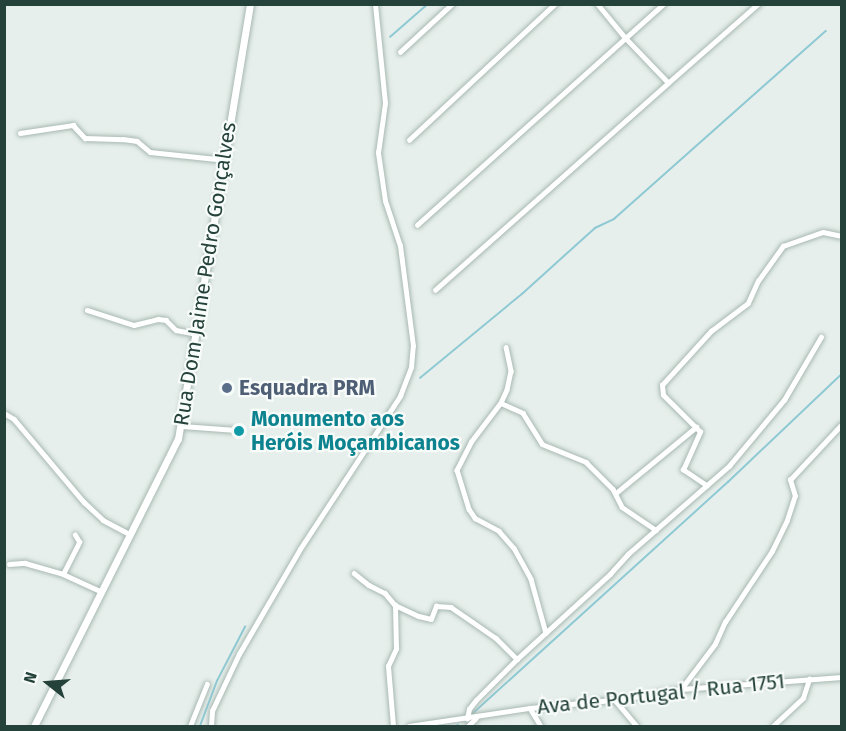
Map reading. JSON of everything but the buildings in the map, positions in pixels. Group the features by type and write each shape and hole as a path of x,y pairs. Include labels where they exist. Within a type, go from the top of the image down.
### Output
{"main road":[{"name":"Rua Dom Jaime Pedro Gonçalves","path":"34,726 178,439 182,426 250,4"}],"street":[{"path":"211,726 212,711 221,687 239,654 300,549 400,396 411,367 413,346 400,246 385,201 378,153 385,103 375,4"},
{"path":"400,52 452,4"},
{"path":"409,140 555,4"},
{"path":"597,4 625,38 668,83"},
{"path":"417,225 663,4"},
{"path":"435,290 758,4"},
{"path":"20,132 73,125 85,138 136,141 150,152 226,160"},
{"path":"707,486 683,470 700,432 663,394 662,385 711,331 748,303 758,281 783,246 823,232 842,236"},
{"path":"87,310 134,325 158,319 166,320 176,330 196,334"},
{"path":"467,719 469,709 476,700 517,659 656,530 729,466 784,400 821,337"},
{"path":"506,347 511,376 501,403 472,441 457,470 469,509 475,518 499,531 514,548 531,579 546,633"},
{"path":"501,403 523,413 542,444 586,462 616,493 622,507 656,530"},
{"path":"4,413 14,419 84,502 103,520 129,534"},
{"path":"681,689 715,644 719,631 772,551 787,520 795,496 790,480 842,424"},
{"path":"182,426 236,430"},
{"path":"616,493 696,427"},
{"path":"63,574 79,542 75,536"},
{"path":"9,564 25,563 63,574 100,591"},
{"path":"354,573 369,585 385,593 395,605 431,619 436,606 451,607 496,638 517,659"},
{"path":"393,726 388,666 396,649 395,605"},
{"name":"Ava de Portugal / Rua 1751","path":"409,726 476,718 530,708 615,700 681,689 842,677"},
{"path":"773,726 803,698 809,679"},
{"path":"190,726 207,684"},
{"path":"615,700 637,726"},
{"path":"530,708 541,726"},
{"path":"468,726 476,718"}],"waterway":[{"path":"390,37 428,4"},
{"path":"420,378 522,294 595,228 614,219 826,31"},
{"path":"471,715 728,482 842,374"},
{"path":"200,726 217,681 245,627"}],"place":[{"name":"Esquadra PRM","path":"227,388"},
{"name":"Monumento aos Heróis Moçambicanos","path":"239,431"}]}
